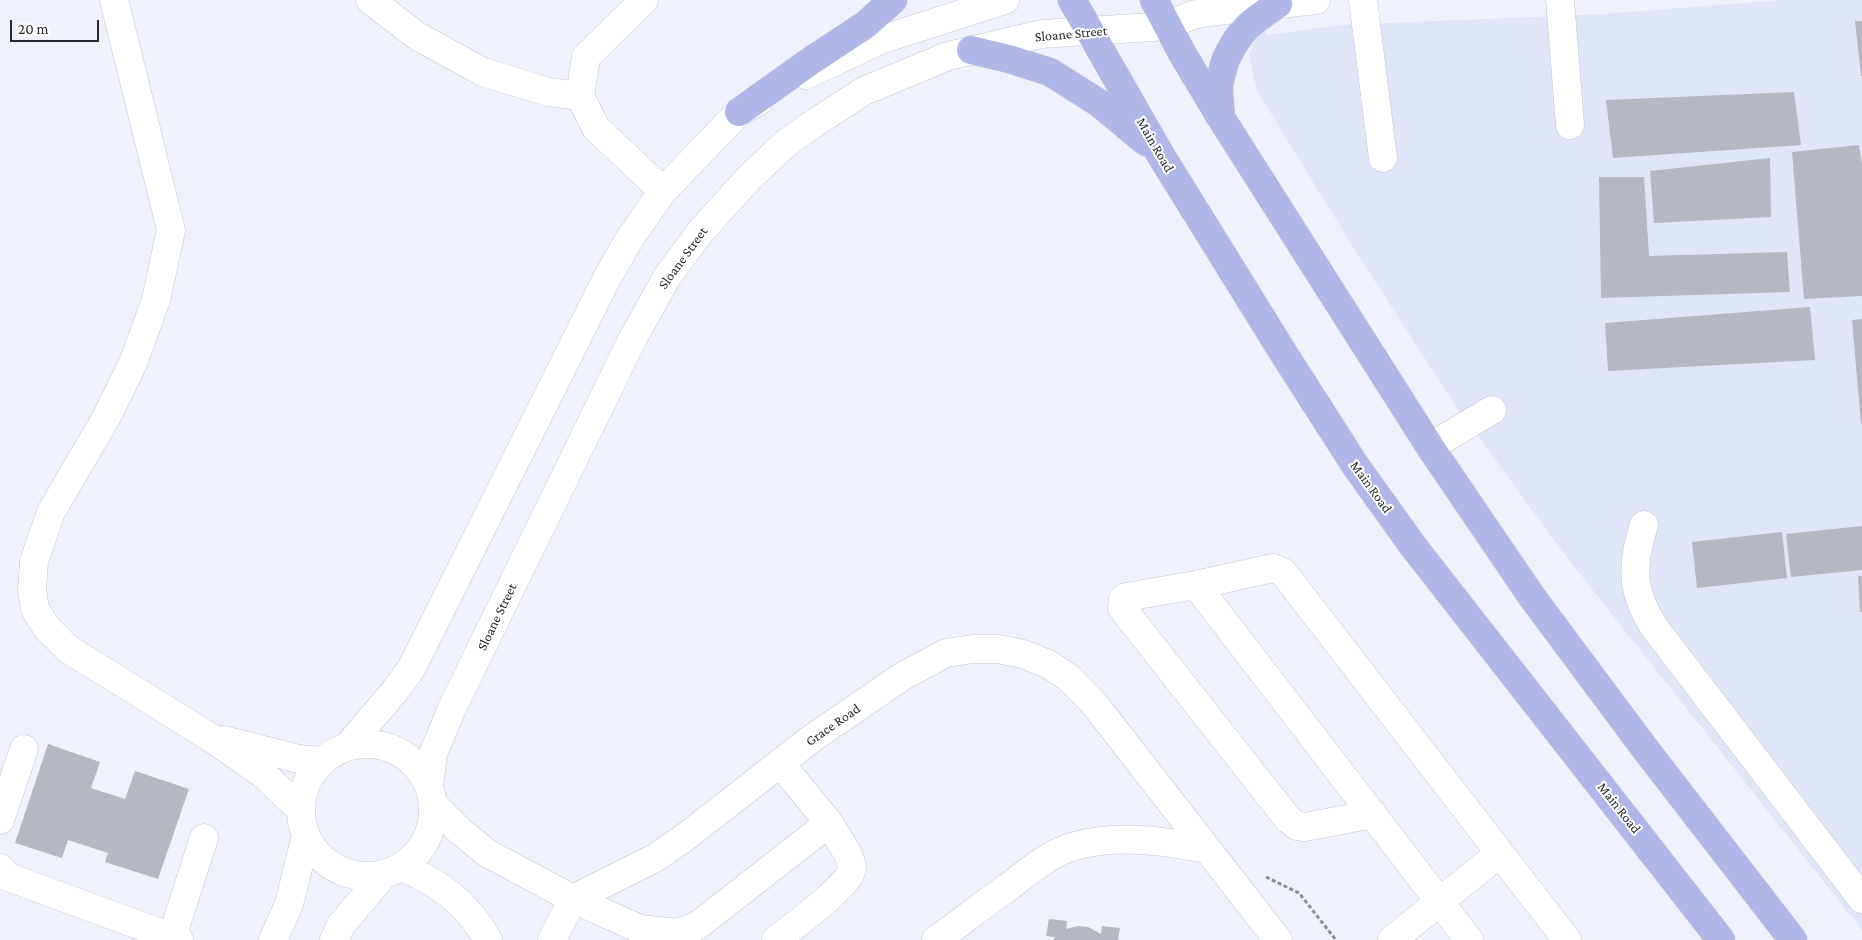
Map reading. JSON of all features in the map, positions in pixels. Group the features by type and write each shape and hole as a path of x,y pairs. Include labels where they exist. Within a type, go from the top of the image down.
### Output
{"main road":[{"path":"739,112 809,62 866,26 893,0"},
{"name":"Main Road","path":"1072,0 1160,154 1355,465 1413,546 1721,940"},
{"path":"1154,0 1175,14 1182,53 1221,118 1430,447 1532,597 1646,750 1793,940"},
{"path":"1221,118 1219,84 1222,68 1231,49 1238,35 1252,22 1278,4"},
{"path":"971,50 1010,59 1050,72 1099,103 1160,154"}],"street":[{"path":"114,0 171,230 156,300 133,363 106,418 51,512 34,562 32,590 35,609 47,628 68,649 213,739 263,774 300,809"},
{"path":"370,0 417,36 483,72 548,92 580,96"},
{"path":"644,0 586,57 580,96 596,128 663,191"},
{"path":"488,940 478,922 462,904 426,877 393,870 366,877 347,874 329,865 315,852 302,828 300,809 303,792 310,775 322,761 347,747 395,691 410,669 606,280 630,238 663,191 739,112 811,72 880,40 1005,0"},
{"name":"Sloane Street","path":"431,795 433,754 452,708 633,338 667,277 701,231 748,179 785,144 864,91 948,56 1041,34 1091,32 1175,14 1316,0"},
{"path":"1363,0 1383,158"},
{"path":"1560,0 1570,125"},
{"path":"1430,447 1492,410"},
{"path":"1644,525 1635,558 1636,588 1644,612 1862,899"},
{"path":"1373,814 1305,827 1296,826 1288,819 1122,608 1122,603 1126,597 1196,585 1273,568 1283,572 1567,940"},
{"path":"1196,585 1470,940"},
{"name":"Grace Road","path":"573,899 655,858 684,838 811,739 903,676 946,653 973,649 998,649 1023,654 1048,664 1068,678 1092,700 1278,940"},
{"path":"213,739 235,742 299,759 322,761"},
{"path":"347,747 367,744 386,746 405,755 419,769 431,795 460,831 487,852 573,899 646,935 677,933 698,926 829,823"},
{"path":"0,820 24,749"},
{"path":"776,940 842,886 851,874 850,860 829,823 780,764"},
{"path":"334,940 341,925 393,870 416,855 426,840 432,823 431,795"},
{"path":"273,940 289,904 306,836"},
{"path":"0,868 8,877 176,939 204,838"},
{"path":"936,940 1048,857 1074,846 1103,840 1136,839 1207,849"},
{"path":"1392,940 1500,853"},
{"path":"552,940 573,899"}],"shaded area":[{"path":"1783,0 1862,0 1862,930 1565,555 1456,406 1361,260 1257,91 1249,55 1261,26 1267,35 1342,25 1603,14"}],"building":[{"path":"1855,21 1862,21 1862,76 1861,76"},
{"path":"1794,92 1801,145 1613,158 1606,100"},
{"path":"1859,145 1862,165 1862,296 1804,299 1792,152"},
{"path":"1770,158 1771,217 1654,223 1650,171"},
{"path":"1599,177 1644,177 1649,256 1787,252 1790,292 1601,298"},
{"path":"1810,307 1815,360 1608,371 1605,323"},
{"path":"1862,319 1862,424 1861,424 1852,320"},
{"path":"1862,526 1862,570 1791,577 1786,534"},
{"path":"1782,532 1787,578 1697,588 1692,542"},
{"path":"1858,576 1862,576 1862,612 1860,612"},
{"path":"48,744 100,762 91,788 125,799 135,771 189,789 158,879 105,862 108,853 68,840 62,858 15,843"},
{"path":"1049,919 1067,921 1066,929 1078,926 1088,927 1101,934 1102,926 1120,928 1118,940 1053,940 1055,937 1046,936"}]}
